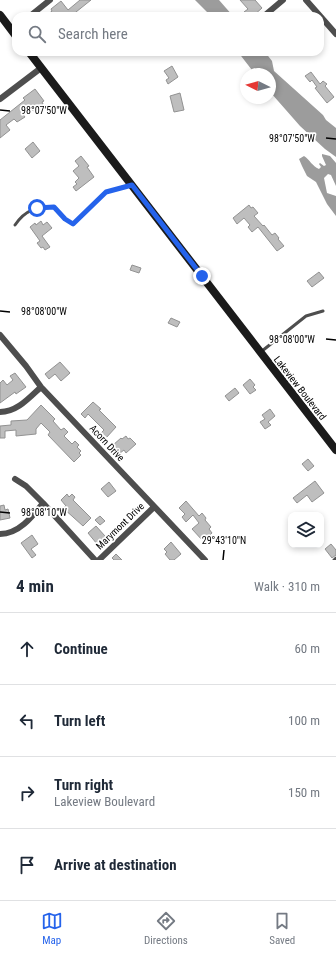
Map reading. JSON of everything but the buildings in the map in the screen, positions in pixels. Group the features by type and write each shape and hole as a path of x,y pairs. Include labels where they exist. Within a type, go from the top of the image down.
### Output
{"street":[{"path":"35,12 50,0"},
{"path":"269,12 283,0"},
{"path":"306,0 317,12"},
{"path":"0,15 12,29"},
{"path":"324,20 335,32"},
{"name":"Lakeview Boulevard","path":"31,56 336,450"},
{"path":"0,99 41,68"},
{"name":"Acorn Drive","path":"0,335 26,366 41,388 205,560"},
{"path":"0,412 13,410 19,407 41,388"},
{"path":"15,479 26,486 43,503 95,560"},
{"path":"0,534 12,532 28,522 43,503"},
{"name":"Marymont Drive","path":"99,560 154,507"}],"lane":[{"path":"15,226 20,218 29,210 54,207 65,219 73,224 106,192 132,185"},
{"path":"260,352 306,316 323,311"}],"shaded area":[{"path":"195,0 219,0 230,12 207,12"},
{"path":"241,56 268,56 272,61 273,68 250,68"},
{"path":"276,73 336,128 336,157 300,126 276,99"},
{"path":"322,154 330,156 336,163 336,186 331,175 328,174 324,178 327,193 336,196 336,216 327,204 316,182 307,176 299,159 304,156 319,169 321,167 319,164 320,163 324,166 326,165"}],"route":[{"path":"37,208 54,207 65,219 73,224 76,223 106,192 112,189 132,185 202,276"}]}
